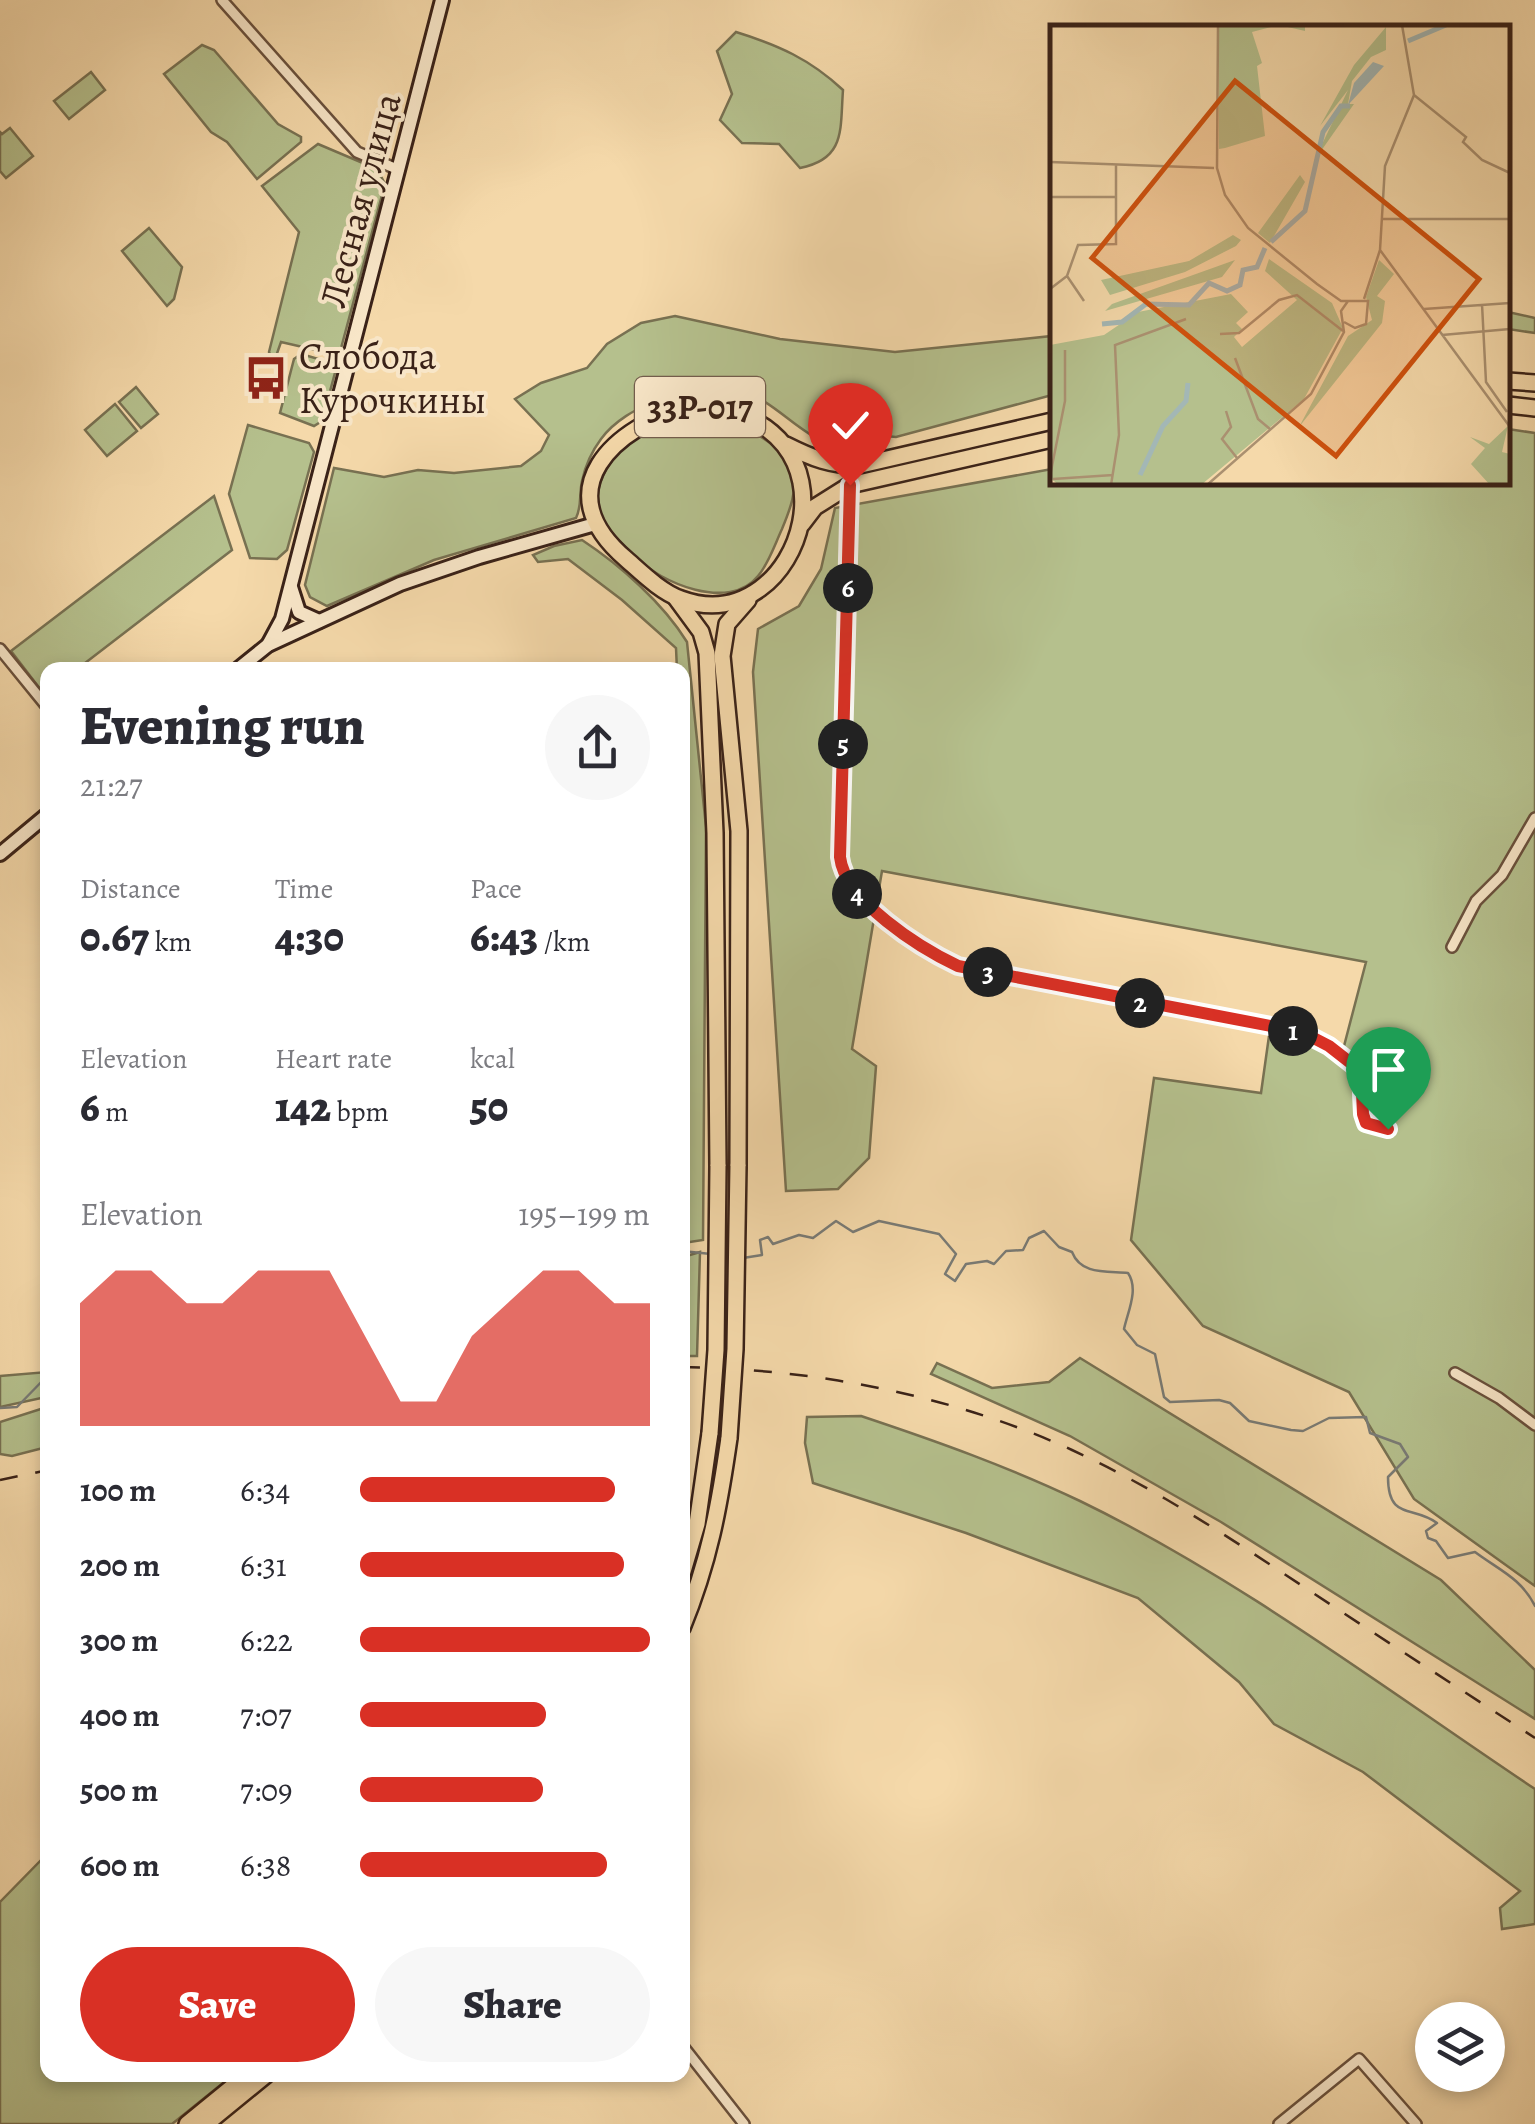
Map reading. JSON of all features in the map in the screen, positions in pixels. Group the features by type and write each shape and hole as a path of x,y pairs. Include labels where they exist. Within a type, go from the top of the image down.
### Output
{"highway":[{"path":"1510,381 1535,383"},
{"path":"1510,405 1535,408"},
{"name":"33Р-017","path":"595,524 590,491 596,470 609,450 641,423 691,406 738,414 786,445 835,466 861,465 1050,420"},
{"name":"33Р-017","path":"690,1609 717,1523 735,1349 739,831 722,656 727,624 772,579 814,508 850,485 1050,439"},
{"name":"33Р-017","path":"786,445 799,467 804,487 800,527"},
{"path":"595,524 617,551 676,598 702,632 707,652 715,832 716,1350 710,1433 690,1548"},
{"path":"676,598 696,604 724,604 754,595"},
{"path":"187,2124 239,2082"},
{"path":"206,2124 257,2082"}],"main road":[{"name":"Лесная улица","path":"268,645 282,619 442,0"},
{"path":"247,662 268,645 319,620 439,570 595,524"},
{"path":"291,584 300,612 319,620"},
{"path":"0,854 40,821"}],"street":[{"path":"222,0 357,152 398,170"},
{"path":"850,485 840,857 843,874 856,894 938,956 958,966 1302,1032 1329,1046 1361,1071 1366,1123 1388,1129"},
{"path":"0,649 40,698"},
{"path":"1452,947 1476,900 1502,875 1535,818"},
{"path":"1454,1373 1535,1424"},
{"path":"690,2055 744,2124"},
{"path":"1279,2124 1360,2058 1416,2124"}],"green space":[{"path":"736,32 793,54 843,90 838,140 826,158 800,168 779,144 742,143 720,120 732,94 717,51"},
{"path":"202,45 214,50 278,124 301,137 301,142 257,179 227,142 211,132 164,74"},
{"path":"91,72 105,90 69,119 54,101"},
{"path":"10,128 33,156 6,178 0,171 0,132"},
{"path":"318,144 377,169 385,184 340,352 333,354 281,342 274,362 269,352 299,232 262,186"},
{"path":"149,228 182,267 174,299 167,306 122,251"},
{"path":"1510,312 1535,318 1535,333 1510,329"},
{"path":"675,316 780,339 895,352 1050,336 1050,396 896,437 886,436 875,443 847,447 814,437 755,396 738,390 707,387 675,392 626,416 601,439 585,470 576,518 434,560 327,606 310,597 305,585 334,468 384,477 418,470 454,473 521,466 541,451 549,435 515,399 541,383 587,368 607,344 641,323"},
{"path":"301,354 329,362 336,369 322,421 314,426 280,413 294,359"},
{"path":"136,387 158,414 141,428 119,402"},
{"path":"115,404 137,431 107,456 85,430"},
{"path":"698,415 738,425 765,440 786,459 794,477 790,508 765,565 745,587 730,592 695,590 647,567 604,523 597,501 605,471 625,446 652,430"},
{"path":"248,425 309,443 314,452 287,550 277,559 250,558 229,494"},
{"path":"1510,429 1535,433 1535,1586 1414,1499 1349,1392 1203,1326 1131,1240 1154,1078 1261,1093 1269,1036 1344,1046 1366,962 882,871 852,1049 876,1066 869,1158 838,1189 786,1191 753,672 758,629 799,606 821,569 835,508 1050,469 1050,485 1510,485"},
{"path":"214,496 232,550 86,662 40,662 40,689 11,651"},
{"path":"582,540 611,561 666,613 687,642 689,662 677,662 676,648 568,559 538,562 533,555"},
{"path":"690,671 706,827 703,1240 690,1242"},
{"path":"700,1252 697,1356 690,1356 690,1255"},
{"path":"1080,1358 1441,1580 1535,1670 1535,1719 1221,1522 1070,1436 931,1374 937,1363 992,1388 1049,1382"},
{"path":"40,1373 40,1398 0,1407 0,1376"},
{"path":"40,1409 40,1449 12,1456 0,1454 0,1422"},
{"path":"861,1416 1026,1477 1139,1531 1312,1637 1535,1789 1535,1924 1502,1929 1500,1908 1520,1891 1363,1772 1274,1724 1239,1682 1138,1598 966,1533 813,1483 805,1443 807,1417"},
{"path":"40,1861 40,2082 224,2082 172,2124 0,2124 0,1902"}],"waterway":[{"path":"743,1258 762,1255 760,1240 768,1237 773,1244 799,1235 813,1238 836,1221 853,1232 879,1221 939,1234 956,1254 945,1274 955,1281 966,1264 994,1264 1006,1251 1023,1250 1029,1238 1044,1231 1059,1247 1072,1252 1081,1265 1103,1272 1128,1273 1133,1293 1124,1329 1137,1345 1155,1354 1164,1397 1170,1402 1219,1400 1230,1403 1249,1421 1303,1431 1329,1418 1366,1417 1370,1433 1400,1444 1408,1457 1388,1477 1389,1491 1397,1506 1437,1523 1426,1531 1428,1538 1436,1541 1448,1558 1475,1552 1516,1581 1535,1606"},
{"path":"690,1252 711,1254"},
{"path":"0,1408 17,1407 40,1383"}],"railway":[{"path":"690,1367 782,1373 882,1389 979,1414 1072,1450 1161,1496 1535,1738"},
{"path":"0,1480 40,1472"}],"place":[{"name":"Слобода Курочкины","path":"266,378"}],"route":[{"path":"850,485 840,857 843,874 856,894 938,956 958,966 1302,1032 1329,1046 1361,1071 1366,1123 1388,1129"}]}
